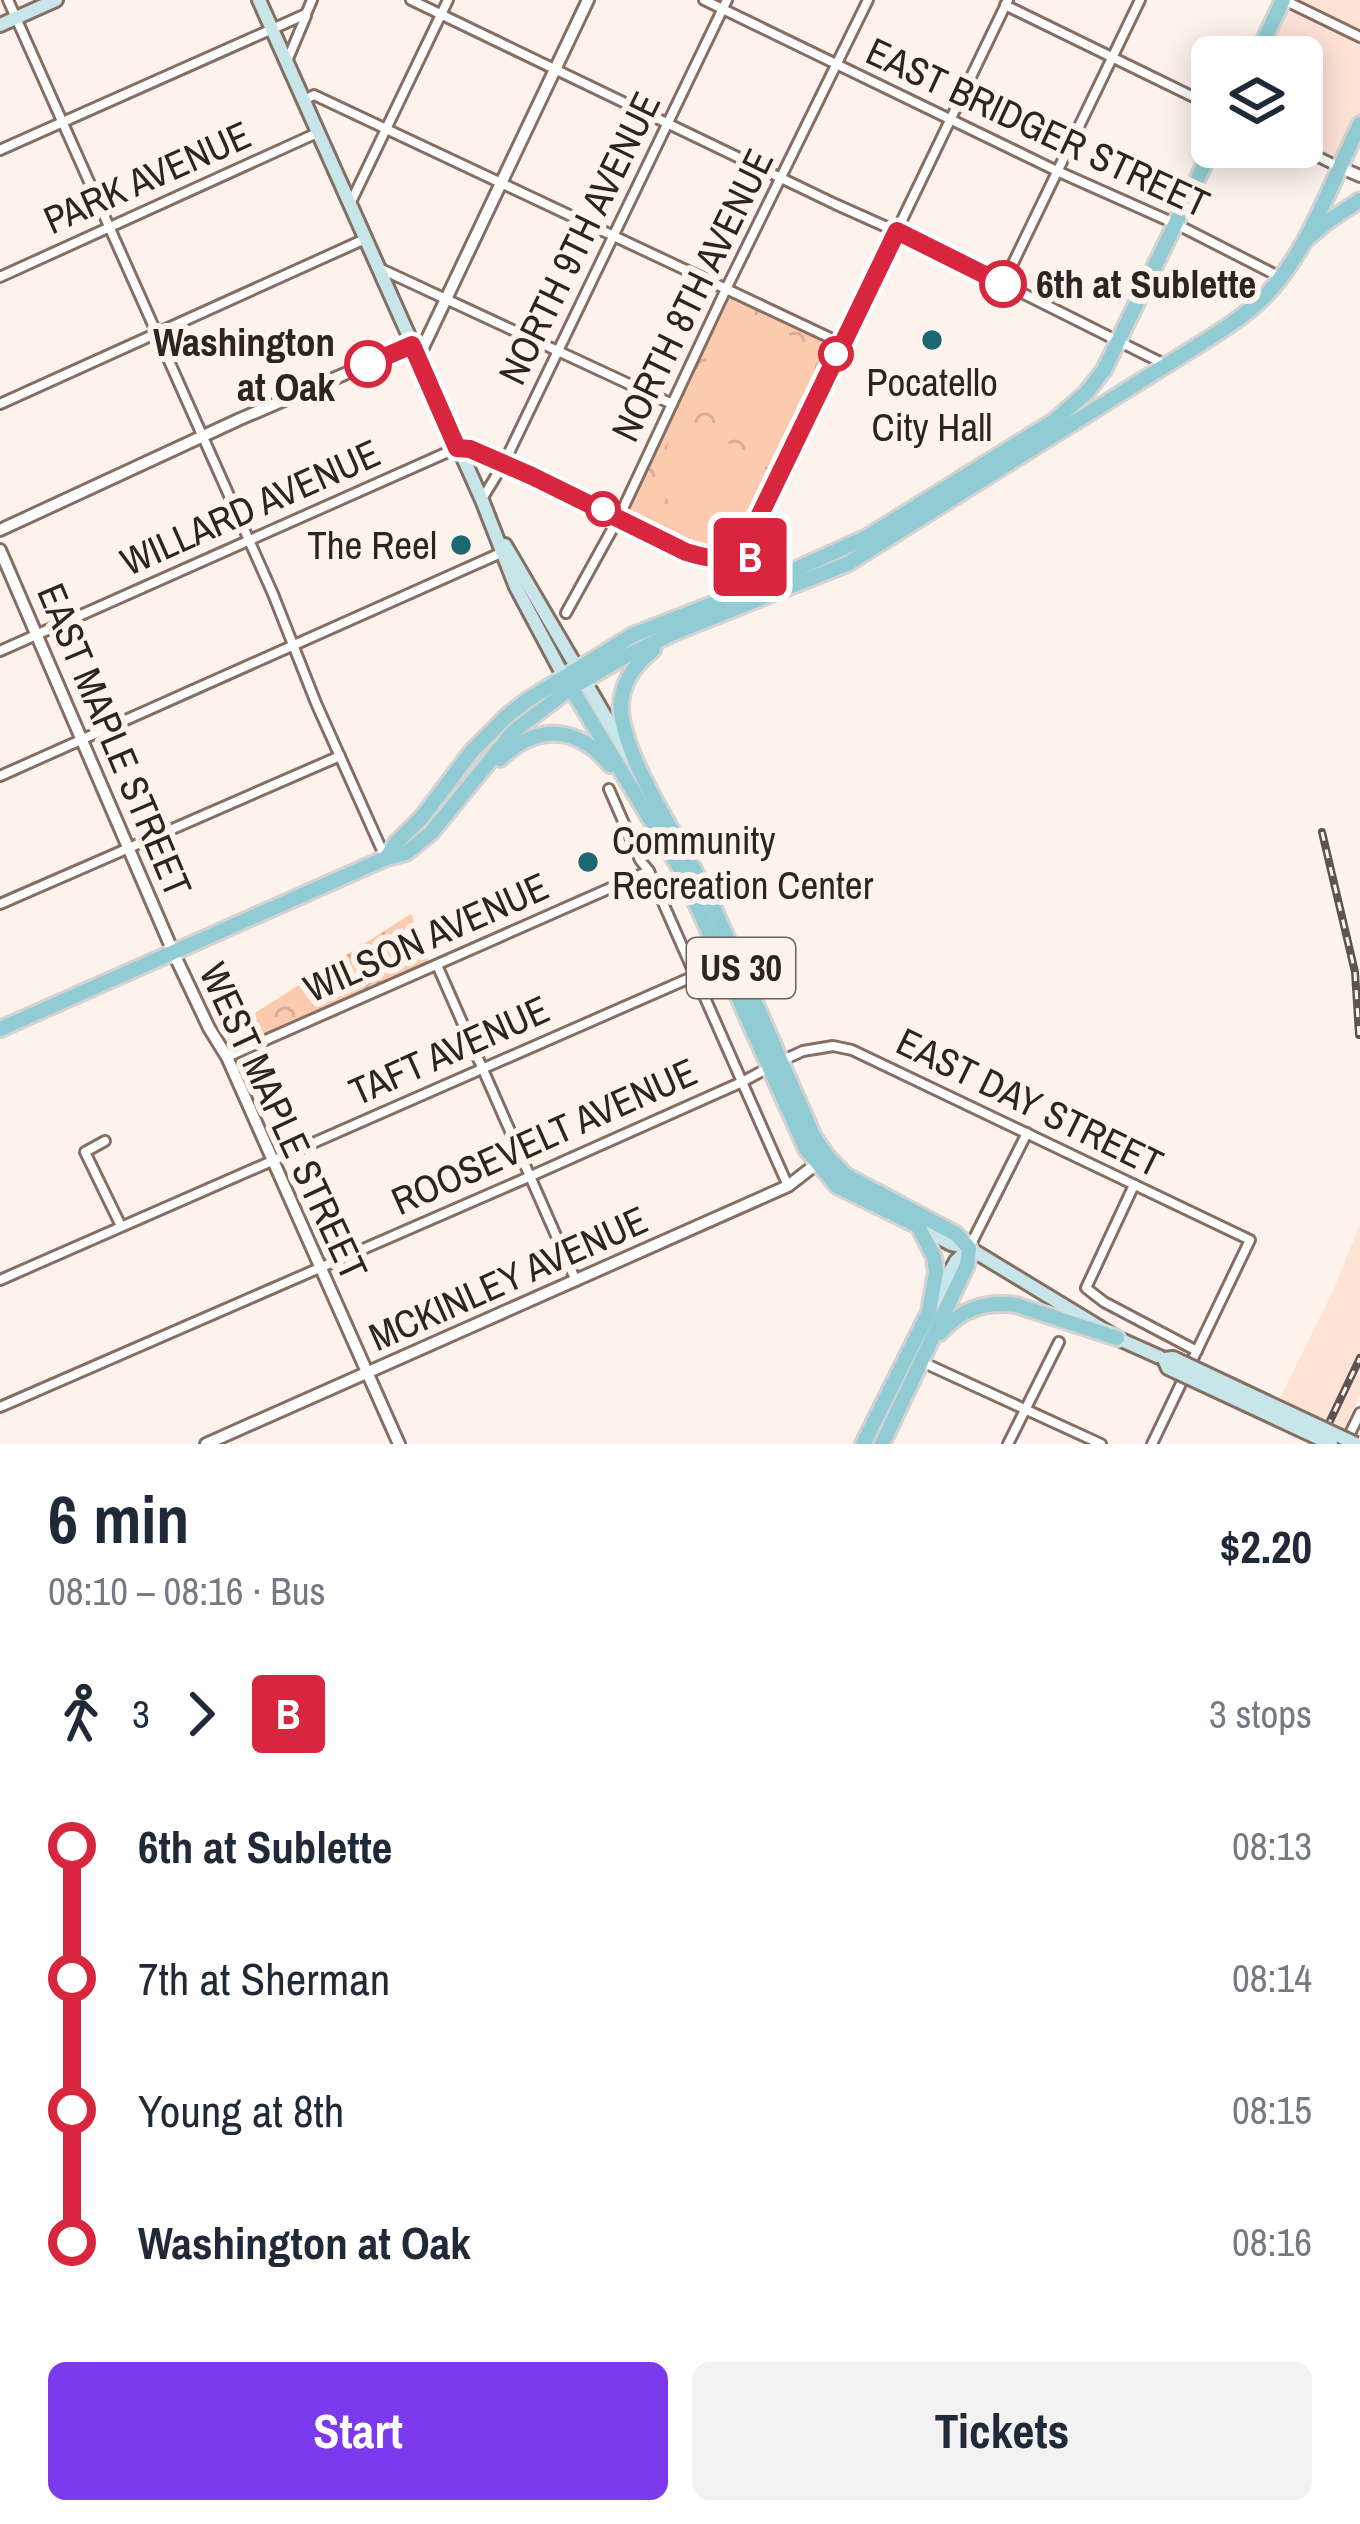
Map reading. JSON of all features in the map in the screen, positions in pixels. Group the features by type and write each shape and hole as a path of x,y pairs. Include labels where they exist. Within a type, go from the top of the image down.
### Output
{"main road":[{"path":"0,25 56,0"},
{"path":"260,0 526,607 646,785"},
{"path":"1266,36 1284,0"},
{"path":"0,1029 406,853 431,833 514,731 633,635 848,564 1246,314 1282,278 1303,243 1360,124"},
{"path":"386,858 488,734 517,708 867,537 1054,421 1104,370 1203,168"},
{"path":"1303,243 1360,200"},
{"name":"US 30","path":"676,632 639,661 622,691 622,721 646,785 705,887 775,1064"},
{"name":"US 30","path":"574,679 682,872 837,1186 918,1226"},
{"path":"474,782 519,743 566,734 602,755 647,813"},
{"name":"US 30","path":"822,1160 956,1234 969,1248"},
{"path":"918,1226 969,1248 1118,1338 1164,1359 1173,1358 1356,1444"},
{"path":"918,1226 934,1257 929,1312"},
{"path":"863,1444 956,1261 969,1248"},
{"path":"882,1444 967,1265 969,1248"},
{"path":"932,1340 960,1314 986,1304 1016,1305 1118,1338"},
{"path":"1164,1359 1168,1368 1331,1444"}],"street":[{"path":"8,0 386,858"},
{"path":"286,61 312,0"},
{"path":"411,0 1166,365"},
{"path":"350,204 448,0"},
{"path":"0,530 203,437 415,351 446,299 588,0"},
{"name":"EAST BRIDGER STREET","path":"704,0 725,4 837,65 1282,278"},
{"name":"NORTH 8TH AVENUE","path":"566,613 619,517 868,0"},
{"path":"1003,284 1140,0"},
{"path":"1284,0 1360,37"},
{"path":"763,591 752,557 756,523 1006,3 1191,96"},
{"name":"NORTH 9TH AVENUE","path":"482,500 504,464 725,4"},
{"path":"0,150 307,14"},
{"path":"304,100 314,95 841,344"},
{"name":"PARK AVENUE","path":"0,277 318,133"},
{"path":"1323,159 1360,176"},
{"path":"0,404 365,239"},
{"path":"378,268 672,404"},
{"path":"457,448 504,464 686,552 703,557 752,557"},
{"name":"WILLARD AVENUE","path":"0,650 457,448"},
{"name":"EAST MAPLE STREET","path":"0,550 174,954"},
{"path":"0,776 505,551"},
{"path":"0,904 340,756"},
{"path":"609,790 788,1186"},
{"name":"WILSON AVENUE","path":"226,1057 649,871"},
{"name":"WEST MAPLE STREET","path":"174,954 226,1057 399,1444"},
{"name":"TAFT AVENUE","path":"0,1280 724,963"},
{"path":"437,965 576,1281"},
{"name":"EAST DAY STREET","path":"775,1064 833,1046 852,1050 1250,1240 1196,1351"},
{"name":"ROOSEVELT AVENUE","path":"0,1406 531,1176 775,1064"},
{"path":"969,1248 1027,1133"},
{"path":"105,1141 85,1153 121,1226"},
{"name":"MCKINLEY AVENUE","path":"206,1444 228,1440 788,1186 822,1160"},
{"path":"1134,1185 1086,1288 1196,1351 1152,1444"},
{"path":"1008,1444 1059,1342"},
{"path":"922,1362 1101,1444"},
{"path":"1345,1444 1360,1413"}],"shaded area":[{"path":"1283,0 1360,0 1360,124 1339,167 1323,158 1323,36 1266,36"},
{"path":"1360,1224 1360,1396 1341,1437 1276,1406 1334,1289"}],"green space":[{"path":"726,289 841,343 756,523 744,582 718,559 703,557 619,517"},
{"path":"731,306 787,331 801,357 809,388 782,446 697,405 692,392"},
{"path":"677,419 763,460 766,471 730,551 698,543 671,509 664,464"},
{"path":"411,914 430,965 232,1048 226,1037 247,1018"}],"railway":[{"path":"1322,832 1355,972 1359,1035"},
{"path":"1319,1444 1360,1358"}],"bus line":[{"name":"B","path":"368,364 412,345 457,448 470,449 532,476 686,552 743,559 752,557 756,523 897,231 1003,284"}],"place":[{"name":"6th at Sublette","path":"1003,284"},
{"name":"Pocatello City Hall","path":"932,340"},
{"name":"Washington at Oak","path":"368,364"},
{"name":"The Reel","path":"461,545"},
{"name":"Community Recreation Center","path":"588,862"}]}
